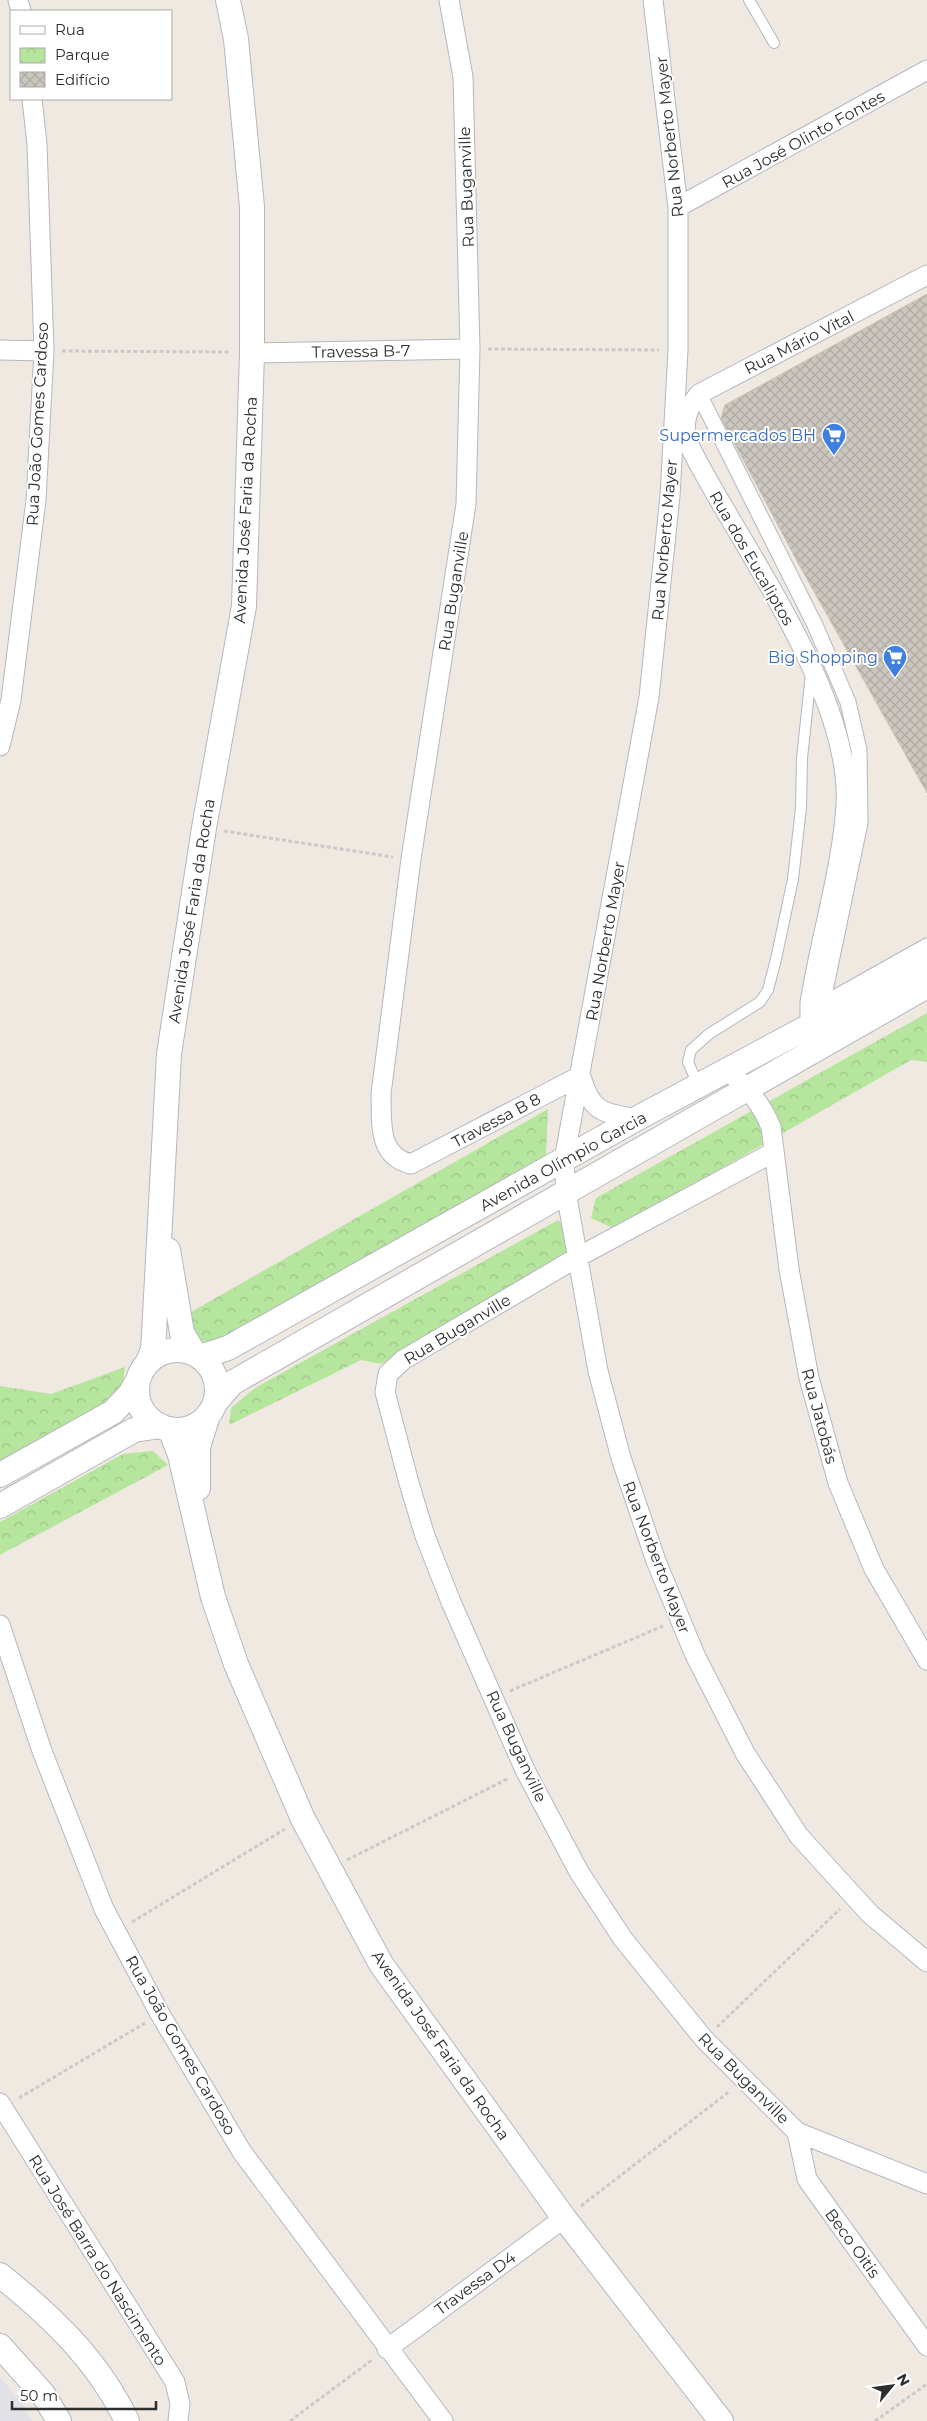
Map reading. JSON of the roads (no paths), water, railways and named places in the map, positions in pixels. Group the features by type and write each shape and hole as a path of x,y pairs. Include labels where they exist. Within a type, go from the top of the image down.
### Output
{"street":[{"name":"Avenida José Faria da Rocha","path":"143,1371 153,1342 169,1054 204,828 244,606 252,353 252,207 236,38 228,0"},
{"name":"Rua Buganville","path":"411,1164 400,1162 389,1153 383,1132 381,1094 411,860 466,504 470,349 463,77 449,0"},
{"name":"Rua Norberto Mayer","path":"653,0 678,207 678,350 670,496 649,697 564,1160 566,1192 598,1371 621,1458 656,1561 695,1655 745,1752 799,1836 870,1914 927,1962"},
{"name":"Rua José Olinto Fontes","path":"678,207 927,70"},
{"name":"Rua João Gomes Cardoso","path":"0,746 11,700 36,500 44,351 37,144 32,100"},
{"name":"Rua Mário Vital","path":"699,394 927,276"},
{"name":"Travessa B-7","path":"252,353 470,349"},
{"path":"0,350 44,351"},
{"path":"676,373 683,383 699,394 815,625 848,702 859,750 860,823 822,1005 927,946"},
{"name":"Rua dos Eucaliptos","path":"699,394 686,413 685,431 687,441 702,471 792,628 812,670 835,728 843,766 846,804 842,838 810,1003 810,1026 820,1047"},
{"path":"670,496 685,476 691,472 702,471"},
{"name":"Avenida Olímpio Garcia","path":"197,1355 228,1348 636,1119 699,1087 927,963"},
{"name":"Avenida Olímpio Garcia","path":"212,1409 232,1383 927,986"},
{"name":"Rua Jatobás","path":"728,1071 748,1088 763,1108 771,1127 789,1269 809,1378 838,1483 874,1568 927,1660"},
{"path":"580,1076 586,1096 596,1108 636,1119"},
{"name":"Travessa B 8","path":"411,1164 580,1076"},
{"path":"578,1257 774,1152"},
{"name":"Avenida José Faria da Rocha","path":"161,1196 182,1333 197,1355"},
{"name":"Rua Buganville","path":"578,1257 403,1360 388,1374 385,1392 425,1536 451,1602 525,1770 584,1880 623,1939 704,2039 797,2132 927,2184"},
{"path":"0,1475 113,1412 130,1394 143,1371 169,1350 182,1350 197,1355 209,1366 215,1377 217,1390 212,1409 198,1424 184,1429 134,1430 0,1506"},
{"path":"143,1371 137,1394 141,1407 149,1418 165,1428"},
{"name":"Avenida José Faria da Rocha","path":"200,1545 198,1447 212,1409"},
{"name":"Avenida José Faria da Rocha","path":"165,1428 180,1455 213,1597 236,1664 303,1819 381,1964 564,2218 721,2421"},
{"name":"Rua João Gomes Cardoso","path":"0,1625 42,1751 104,1909 160,2014 242,2152 442,2421"},
{"name":"Rua José Barra do Nascimento","path":"1,2105 175,2382 180,2404 178,2421"},
{"name":"Beco Oitis","path":"797,2132 807,2179 927,2346"},
{"name":"Travessa D4","path":"387,2349 564,2218"},
{"path":"0,2275 38,2306 69,2335 97,2370 115,2397 127,2421"},
{"path":"0,2346 37,2386 60,2421"}],"lane":[{"path":"749,0 774,43"},
{"path":"699,1087 688,1062 691,1050 709,1034 760,1002 768,990 793,879 801,808 802,758 812,670"}],"place":[{"name":"Supermercados BH","path":"834,456"},
{"name":"Big Shopping","path":"895,678"}]}
